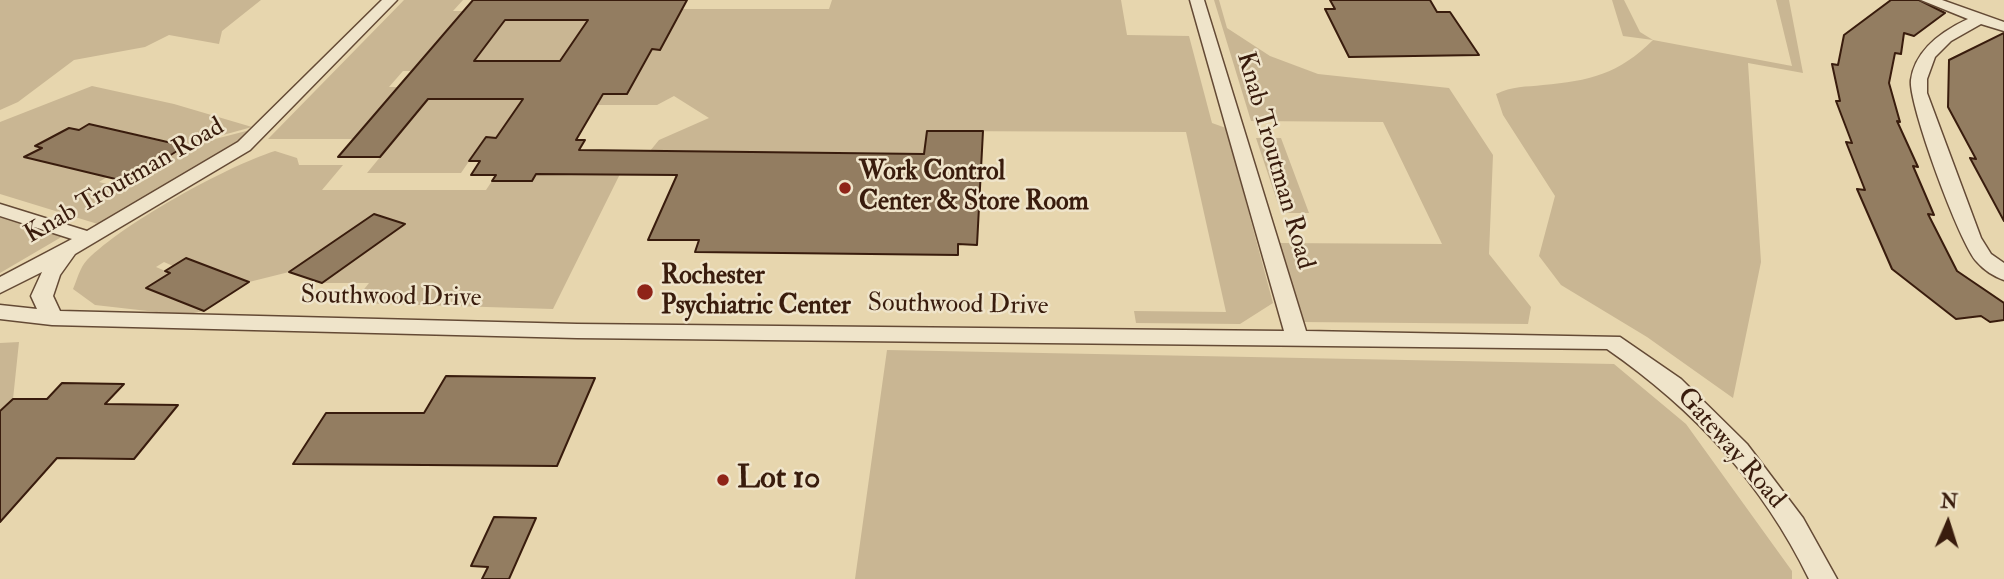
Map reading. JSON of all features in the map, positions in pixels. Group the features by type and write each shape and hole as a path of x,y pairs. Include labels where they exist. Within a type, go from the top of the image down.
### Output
{"street":[{"name":"Knab Troutman Road","path":"0,286 89,238 244,146 390,0"},
{"name":"Knab Troutman Road","path":"1197,0 1297,337"},
{"path":"1928,0 2004,27"},
{"path":"1980,19 1952,31 1923,60 1918,76 1919,93 1971,239 1984,258 2004,272"},
{"path":"0,210 89,238"},
{"path":"52,318 42,296 50,275 68,249"},
{"name":"Southwood Drive","path":"0,312 52,318 577,331 1612,342"},
{"name":"Gateway Road","path":"1612,342 1672,384 1726,438 1784,508 1823,579"}],"shaded area":[{"path":"0,0 261,0 222,31 219,44 169,35 145,47 74,60 18,102 0,110"},
{"path":"404,0 463,0 453,11 463,11 430,49 436,60 421,60 411,71 403,71 389,87 399,87 353,139 268,139"},
{"path":"832,0 1121,0 1127,35 1189,36 1212,123 1226,128 1273,303 1240,324 1136,323 1134,311 1226,312 1186,132 927,131 924,154 650,151 659,140 709,118 674,96 657,105 574,105 581,94 627,94 652,49 660,49 673,9 829,9"},
{"path":"1214,0 1219,0 1227,28 1270,56 1318,74 1449,88 1493,155 1489,254 1531,307 1528,324 1300,322 1276,243 1442,244 1383,122 1251,121"},
{"path":"1612,0 1624,0 1640,32 1653,40 1623,36"},
{"path":"1776,0 1789,0 1803,73 1748,63 1761,262 1733,398 1647,337 1561,285 1539,256 1555,196 1503,115 1496,94 1513,88 1575,81 1602,74 1628,61 1653,40 1792,66"},
{"path":"595,11 553,70 538,61 474,61 507,17 552,20 557,14"},
{"path":"92,86 174,104 252,127 187,145 89,124 79,130 69,128 36,145 42,148 25,157 107,177 99,182 119,187 188,146 254,129 227,151 101,225 0,194 0,122"},
{"path":"505,91 543,102 521,102 496,138 485,138 461,173 367,173 428,99 446,100 450,94"},
{"path":"1256,138 1281,138 1309,213 1281,213"},
{"path":"275,151 297,158 299,165 343,165 322,190 486,190 492,181 532,181 536,174 620,174 553,309 353,303 369,283 322,283 404,224 374,214 289,272 249,282 186,258 173,266 164,262 156,267 170,273 147,288 204,311 183,315 95,305 73,289 87,260 125,230 203,183"},
{"path":"0,212 70,232 0,273"},
{"path":"19,342 13,399 0,411 0,343"},
{"path":"887,350 1614,364 1686,424 1792,571 1792,579 855,579"}],"building":[{"path":"473,0 687,0 660,50 652,49 627,94 603,94 576,140 585,140 579,150 924,154 927,131 983,131 977,245 958,244 958,255 695,252 699,240 648,240 677,175 536,174 532,181 492,181 496,175 471,175 480,161 469,161 486,137 496,138 523,99 428,99 380,157 338,157","holes":["505,20 588,20 560,61 474,61"]},
{"path":"1330,0 1430,0 1437,12 1450,12 1479,55 1349,57 1325,9 1335,9"},
{"path":"1891,0 1919,0 1945,13 1914,36 1904,33 1901,54 1895,53 1889,83 1900,122 1897,121 1918,167 1913,166 1934,215 1928,214 1957,271 2004,303 2004,320 1990,322 1981,316 1956,319 1892,269 1857,189 1865,190 1846,142 1852,143 1836,101 1840,101 1832,64 1838,65 1844,35"},
{"path":"2004,33 2004,221 1970,158 1976,159 1948,107 1949,60"},
{"path":"89,124 185,146 128,182 24,157 42,148 35,146 69,128 79,130"},
{"path":"374,214 405,224 322,283 289,272"},
{"path":"186,258 249,282 204,311 146,288 170,273 165,271"},
{"path":"446,376 595,378 557,466 293,464 326,413 424,413"},
{"path":"62,383 124,384 105,404 178,405 134,459 57,458 0,522 0,411 13,399 47,399"},
{"path":"494,517 536,518 509,579 482,579 488,567 471,566"}],"place":[{"name":"Work Control Center & Store Room","path":"845,188"},
{"name":"Rochester Psychiatric Center","path":"645,292"},
{"name":"Lot 10","path":"723,480"}]}
